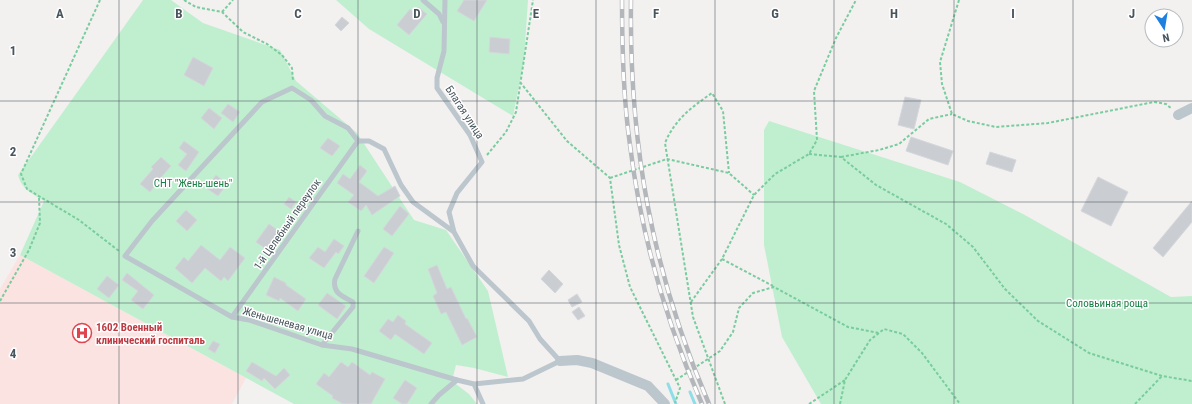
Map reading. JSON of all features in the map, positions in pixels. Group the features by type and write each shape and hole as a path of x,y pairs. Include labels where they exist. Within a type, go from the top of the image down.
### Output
{"street":[{"path":"1178,115 1192,108"},
{"path":"560,361 577,360 592,363 648,386 665,404"}],"lane":[{"path":"423,0 444,22"},
{"name":"Благая улица","path":"445,0 444,51 437,78 437,88 454,115 470,135 482,162"},
{"path":"125,256 152,221 262,102 292,88 311,100 325,116 348,128 358,141 369,140 384,150 392,163 401,185 413,202 454,232"},
{"name":"1-й Целебный переулок","path":"232,318 358,141"},
{"path":"482,162 457,193 449,212 454,232 473,266 529,321 540,339 560,361 523,378 474,384 483,404"},
{"path":"322,345 353,307 353,302 335,292 333,286 334,279 358,231"},
{"name":"Женьшеневая улица","path":"125,256 232,318 249,320 322,345 352,349 474,384"},
{"path":"431,404 457,380"}],"path":[{"path":"100,0 21,174 27,189 79,220 125,256"},
{"path":"184,0 196,7 222,12 243,32 268,44 282,55 292,68 292,88"},
{"path":"222,12 233,0"},
{"path":"482,162 506,132 516,112 533,0"},
{"path":"690,302 722,259 754,195 775,174 808,154 817,140 814,92 836,38 856,0"},
{"path":"952,114 942,84 940,62 959,0"},
{"path":"520,82 567,141 610,178 619,245 630,287 680,388 675,404"},
{"path":"725,404 710,359 700,340 693,317 665,143 671,129 687,111 712,93 723,111 729,173"},
{"path":"808,154 841,157 879,150 899,144 929,119 952,114 968,121 996,127 1048,123 1154,102 1166,104 1178,115"},
{"path":"841,157 876,185 946,224 973,247 1004,289 1038,321 1089,353 1162,376 1192,382"},
{"path":"610,178 667,159 729,173 754,195"},
{"path":"0,301 29,250 40,223 39,197"},
{"path":"722,259 848,327 879,333"},
{"path":"676,380 720,351 733,332 740,308 753,293 774,287"},
{"path":"840,404 845,380 870,340 884,329 903,334 922,353 960,404"},
{"path":"1135,404 1162,376"},
{"path":"809,404 845,380"}],"shaded area":[{"name":"1602 Военный клинический госпиталь","path":"20,255 246,378 232,404 0,404 0,289"}],"green space":[{"name":"СНТ \"Жень-шень\"","path":"143,0 171,0 203,23 280,50 296,81 357,133 414,220 446,230 488,291 508,377 456,365 452,381 469,394 477,404 294,404 20,255 44,201 25,188 18,175"},
{"path":"336,0 528,0 524,60 513,116 369,29"},
{"name":"Соловьиная роща","path":"769,121 960,182 1023,214 1171,297 1192,296 1192,404 821,404 782,337 764,245 764,130"}],"building":[{"path":"464,0 487,0 474,21 457,11"},
{"path":"418,7 427,14 409,35 397,25 410,9 414,12"},
{"path":"342,17 349,23 341,31 335,25"},
{"path":"490,37 510,39 509,54 489,52"},
{"path":"193,57 213,68 204,86 184,75"},
{"path":"905,97 921,100 914,129 898,125"},
{"path":"228,104 240,112 233,122 221,113"},
{"path":"209,108 222,118 214,129 201,118"},
{"path":"911,137 953,151 948,165 906,151"},
{"path":"328,138 340,146 332,156 320,148"},
{"path":"184,141 199,152 186,171 178,165 187,154 179,148"},
{"path":"990,152 1016,160 1012,172 986,164"},
{"path":"161,157 171,166 150,192 140,184 153,169 151,167"},
{"path":"360,165 367,171 359,182 378,196 395,186 400,196 372,215 366,205 361,211 348,202 354,195 337,183 343,174 350,179"},
{"path":"216,175 227,184 218,196 206,188"},
{"path":"1098,177 1128,192 1111,226 1081,211"},
{"path":"289,197 296,202 291,209 284,204"},
{"path":"1192,201 1192,222 1163,257 1153,248"},
{"path":"400,206 409,214 392,236 383,229"},
{"path":"186,210 197,220 187,231 176,221"},
{"path":"269,224 283,234 270,252 256,242"},
{"path":"334,239 344,246 338,254 336,252 324,268 309,258 318,247 325,252"},
{"path":"201,245 220,260 230,247 245,258 228,281 224,277 221,281 205,268 192,283 175,268 184,257 188,261"},
{"path":"384,247 394,253 374,283 364,276"},
{"path":"437,265 447,289 451,287 466,319 467,318 477,337 462,345 446,312 441,314 433,296 437,293 428,269"},
{"path":"549,270 563,284 555,293 541,279"},
{"path":"127,273 154,295 143,309 131,300 138,291 122,280"},
{"path":"107,276 119,285 109,298 97,289"},
{"path":"274,277 286,283 286,285 306,299 298,311 280,298 279,301 266,295"},
{"path":"327,293 346,306 337,319 318,305"},
{"path":"577,294 582,302 572,307 568,300"},
{"path":"579,307 585,316 578,320 572,312"},
{"path":"398,315 406,321 405,324 432,343 424,354 395,334 391,340 379,331 388,319 393,322"},
{"path":"213,341 220,344 215,353 208,349"},
{"path":"252,362 276,376 284,368 290,375 275,389 264,378 262,381 246,371"},
{"path":"341,362 348,367 352,362 370,375 372,372 385,379 371,404 343,404 332,398 333,396 316,384 324,373 329,377"},
{"path":"405,380 417,388 407,404 402,404 393,398"}],"waterway":[{"path":"668,384 676,404"},
{"path":"690,392 695,404"}],"railway":[{"path":"622,0 624,91 635,178 641,211 648,244 666,309 702,404"},
{"path":"631,0 631,53 634,105 648,206 672,305 689,355 709,404"}],"place":[{"name":"1602 Военный клинический госпиталь","path":"82,333"}]}
